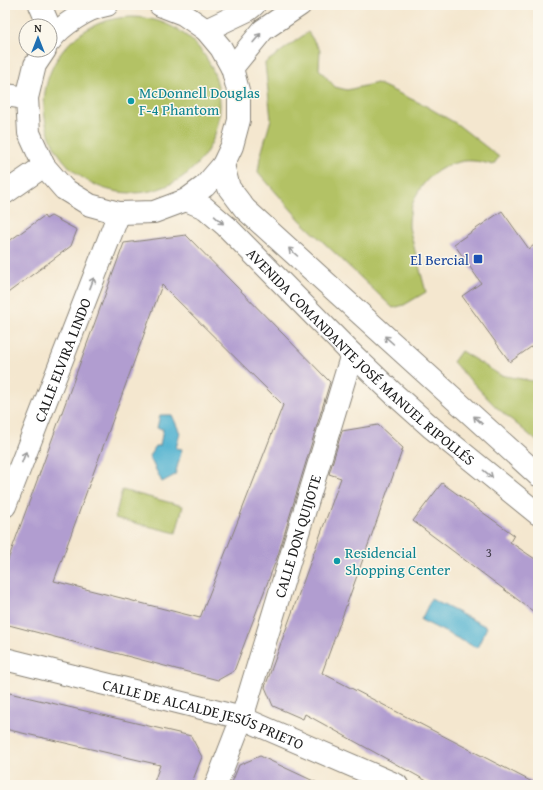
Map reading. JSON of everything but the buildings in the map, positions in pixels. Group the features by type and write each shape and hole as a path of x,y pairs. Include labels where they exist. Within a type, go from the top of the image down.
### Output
{"street":[{"path":"40,5 44,18"},
{"path":"58,31 74,19 101,5"},
{"path":"38,58 35,65 27,98 29,133 44,166 64,189 90,205 119,213 154,212 186,200 205,186 222,165 232,146 239,120 238,94 232,68 221,48 206,30 183,14 160,5"},
{"path":"206,30 248,10 254,5"},
{"path":"232,68 263,30 300,5"},
{"path":"5,95 27,98"},
{"name":"AVENIDA COMANDANTE JOSÉ MANUEL RIPOLLÉS","path":"222,165 229,188 245,209 538,475"},
{"path":"5,193 44,166"},
{"name":"AVENIDA COMANDANTE JOSÉ MANUEL RIPOLLÉS","path":"186,200 205,208 226,226 352,354 432,428 538,514"},
{"name":"CALLE ELVIRA LINDO","path":"5,506 119,213"},
{"name":"CALLE DON QUIJOTE","path":"216,785 242,718 352,354"},
{"name":"CALLE DE ALCALDE JESÚS PRIETO","path":"5,660 242,718 397,785"}],"green space":[{"path":"132,17 149,19 166,24 188,37 200,49 213,71 220,105 216,130 213,139 200,161 188,173 166,186 149,191 132,193 115,191 98,186 76,173 64,161 51,139 46,122 44,105 46,88 51,71 64,49 76,37 98,24 115,19"},
{"path":"308,32 320,50 319,69 335,87 347,90 377,83 426,106 457,124 499,157 493,165 468,161 448,165 430,177 417,194 412,205 409,227 426,292 404,305 393,308 301,221 258,172 260,158 271,119 265,63"},
{"path":"461,351 500,375 538,382 538,442 495,406 453,362"},
{"path":"122,490 183,506 176,533 115,518"}],"water":[{"path":"160,415 172,415 180,433 176,448 182,449 175,475 162,482 149,456 156,446 160,446 163,429 157,428"},
{"path":"431,599 487,627 477,648 421,620"}],"place":[{"name":"McDonnell Douglas F-4 Phantom","path":"131,101"},
{"name":"El Bercial","path":"478,259"},
{"name":"Residencial Shopping Center","path":"337,561"}]}
